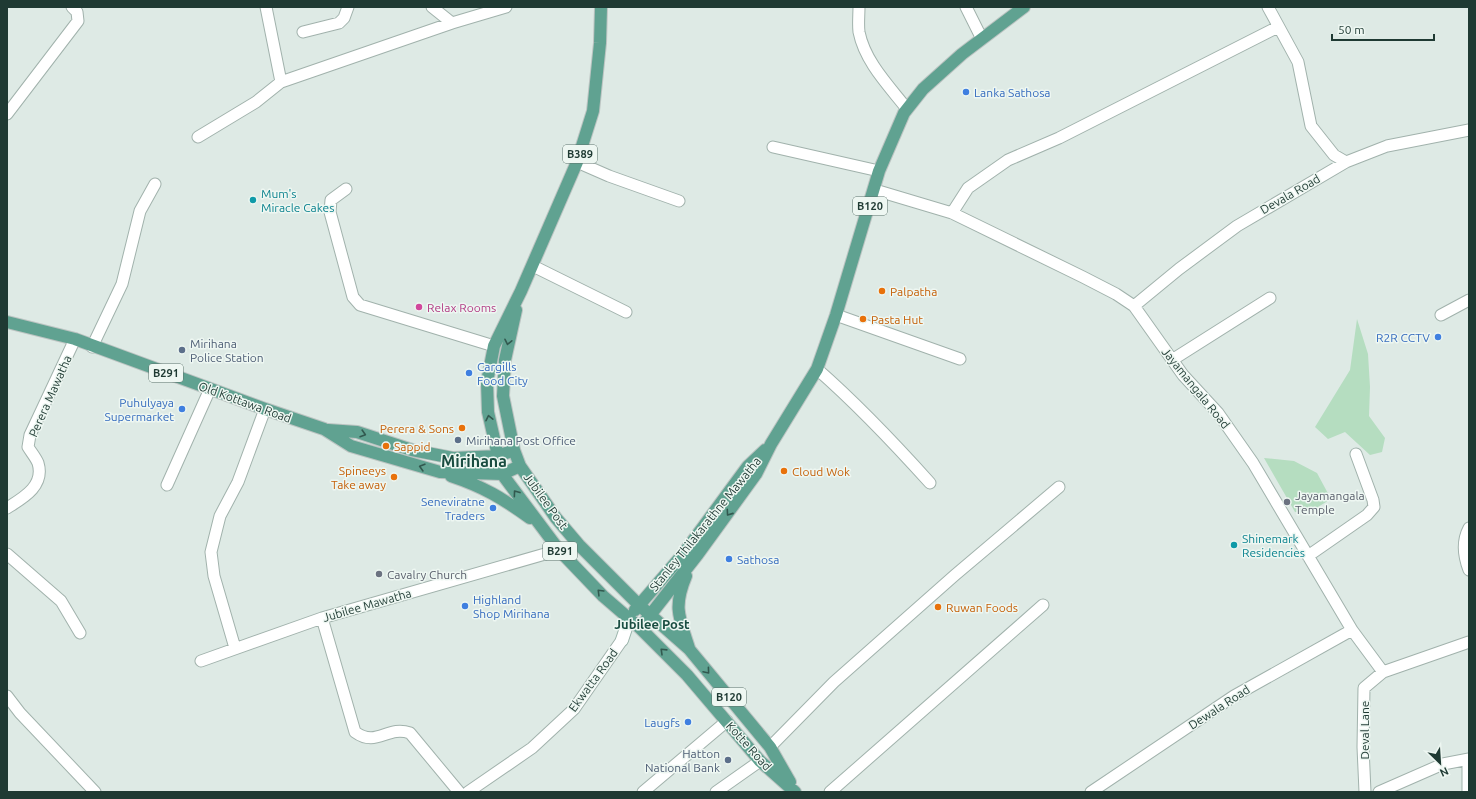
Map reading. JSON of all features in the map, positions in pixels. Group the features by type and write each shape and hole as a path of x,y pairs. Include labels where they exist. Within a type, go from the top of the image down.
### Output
{"main road":[{"name":"B389","path":"498,456 488,412 487,382 494,346 533,266 577,162 593,111 600,43 601,7"},
{"name":"Stanley Thilakarathne Mawatha","path":"650,614 691,564 756,474 771,444 817,369 836,315 879,171 896,130 907,109 923,89 962,54 982,39 1011,11 1024,7"},
{"name":"B389","path":"514,450 503,396 505,360 521,291"},
{"name":"Old Kottawa Road","path":"7,322 75,340 324,429 351,446 440,472 502,474 520,466"},
{"name":"Old Kottawa Road","path":"324,429 357,432 412,450 453,458 498,456 514,450"},
{"name":"Stanley Thilakarathne Mawatha","path":"639,605 684,553 748,466 771,444"},
{"name":"Jubilee Post","path":"514,450 520,466 556,518 579,545 639,605 650,614"},
{"path":"498,456 502,474"},
{"path":"440,472 479,486 506,501 539,525"},
{"name":"Jubilee Post","path":"502,474 559,550 603,596 629,619"},
{"path":"689,650 680,619 678,606 679,593 691,564"},
{"name":"B120","path":"622,640 629,619 639,605"},
{"name":"B120","path":"622,640 640,628 650,614"},
{"name":"Kotte Road","path":"650,614 689,650 770,747 795,792"},
{"name":"Kotte Road","path":"629,619 687,675 760,761 795,792"}],"street":[{"path":"7,114 78,21 78,12 72,7"},
{"path":"266,7 281,82"},
{"path":"303,32 339,23 344,18 348,7"},
{"path":"432,7 452,23"},
{"path":"198,137 256,102 281,82 452,23 506,7"},
{"path":"859,7 859,32 869,58 879,75 907,109"},
{"path":"966,7 982,39"},
{"path":"1268,7 1278,28 1298,62 1311,126 1334,155 1346,162"},
{"path":"952,212 968,188 1008,160 1059,138 1278,28"},
{"name":"Devala Road","path":"1134,306 1179,269 1236,226 1346,162 1387,146 1469,130"},
{"path":"773,147 879,171"},
{"path":"577,162 609,176 679,201"},
{"path":"92,346 122,284 140,211 155,184"},
{"path":"346,189 331,200 330,212 353,298 360,305 494,346"},
{"name":"Jayamangala Road","path":"874,190 952,212 1116,294 1134,306 1183,376 1218,413 1253,463 1352,630 1383,672"},
{"path":"533,266 626,312"},
{"path":"1172,360 1270,298"},
{"path":"1441,315 1469,300"},
{"path":"836,315 960,359"},
{"name":"Perera Mawatha","path":"7,508 32,491 39,476 38,463 28,447 30,435 75,340"},
{"path":"817,369 842,391 895,443 930,483"},
{"path":"167,486 210,389"},
{"path":"235,648 214,576 210,552 220,516 238,482 265,409"},
{"path":"1308,556 1367,515 1374,507 1356,454"},
{"path":"770,747 834,682 1059,487"},
{"path":"1469,528 1463,556 1469,570"},
{"name":"Jubilee Mawatha","path":"201,660 322,618 559,550"},
{"path":"7,554 61,601 80,633"},
{"path":"830,792 1043,605"},
{"path":"322,618 355,732 363,738 396,731 410,733 459,792"},
{"name":"Dewala Road","path":"1091,792 1234,696 1352,630"},
{"name":"Ekwatta Road","path":"468,792 532,748 574,709 622,640"},
{"name":"Deval Lane","path":"1365,792 1363,747 1364,688 1383,672 1469,642"},
{"path":"7,696 20,713 95,792"},
{"path":"644,792 727,721"},
{"path":"1379,792 1395,789 1443,764 1469,759 1468,792"},
{"path":"716,792 760,761"}],"green space":[{"path":"1357,319 1368,354 1370,387 1369,416 1385,438 1382,452 1370,455 1345,432 1328,439 1315,427 1350,370"},
{"path":"1264,458 1294,461 1317,473 1331,499 1308,513 1295,512"}],"place":[{"name":"Lanka Sathosa","path":"966,92"},
{"name":"Mum's Miracle Cakes","path":"253,200"},
{"name":"Palpatha","path":"882,291"},
{"name":"Relax Rooms","path":"419,307"},
{"name":"Pasta Hut","path":"863,319"},
{"name":"R2R CCTV","path":"1438,337"},
{"name":"Mirihana Police Station","path":"182,350"},
{"name":"Cargills Food City","path":"469,373"},
{"name":"Puhulyaya Supermarket","path":"182,409"},
{"name":"Perera & Sons","path":"462,428"},
{"name":"Mirihana Post Office","path":"458,440"},
{"name":"Sappid","path":"386,446"},
{"name":"Cloud Wok","path":"784,471"},
{"name":"Spineeys Take away","path":"394,477"},
{"name":"Jayamangala Temple","path":"1287,502"},
{"name":"Seneviratne Traders","path":"493,508"},
{"name":"Shinemark Residencies","path":"1234,545"},
{"name":"Sathosa","path":"729,559"},
{"name":"Cavalry Church","path":"379,574"},
{"name":"Highland Shop Mirihana","path":"465,606"},
{"name":"Ruwan Foods","path":"938,607"},
{"name":"Laugfs","path":"688,722"},
{"name":"Hatton National Bank","path":"728,760"}],"district":[{"name":"Mirihana","path":"474,461"},
{"name":"Jubilee Post","path":"652,624"}]}
